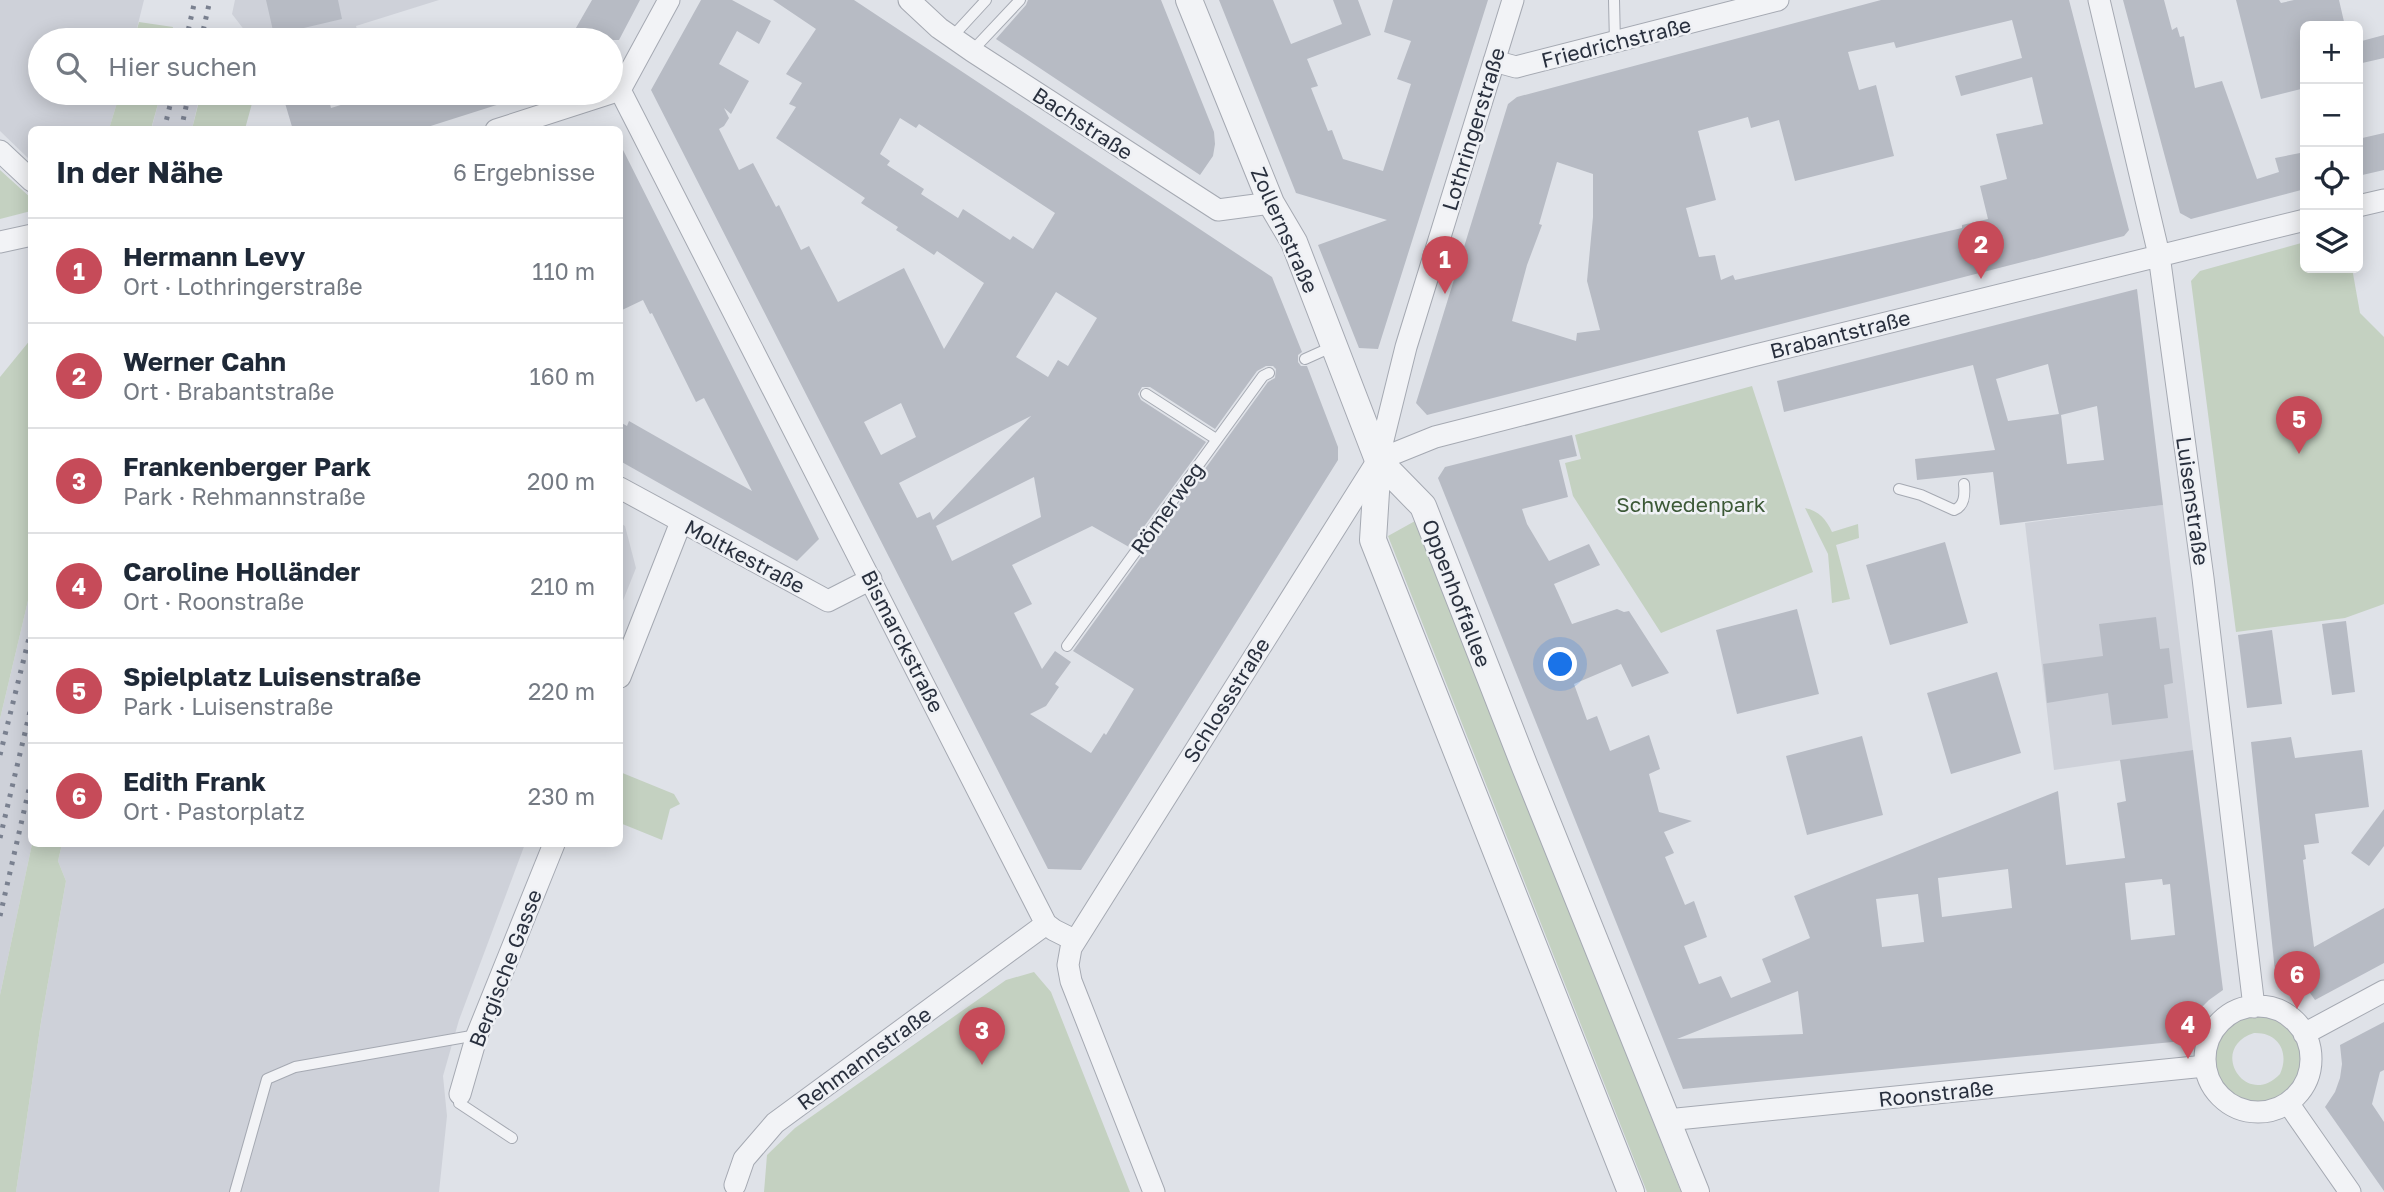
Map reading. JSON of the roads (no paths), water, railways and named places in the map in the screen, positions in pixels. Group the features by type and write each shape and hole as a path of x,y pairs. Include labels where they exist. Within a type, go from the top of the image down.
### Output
{"street":[{"path":"623,84 669,0"},
{"name":"Bachstraße","path":"909,0 972,51 1218,210 1270,203"},
{"name":"Zollernstraße","path":"1189,0 1270,203 1294,242 1378,460"},
{"name":"Lothringerstraße","path":"1378,460 1403,355 1513,0"},
{"name":"Friedrichstraße","path":"1494,61 1516,67 1778,0"},
{"name":"Luisenstraße","path":"2099,0 2159,255 2203,578 2254,1007"},
{"name":"Bismarckstraße","path":"623,96 1046,924"},
{"path":"508,126 574,105"},
{"path":"0,151 28,177"},
{"path":"2363,205 2384,200"},
{"name":"Brabantstraße","path":"1378,460 1435,437 2300,221"},
{"path":"0,242 28,236"},
{"path":"1378,460 1373,540 1631,1192"},
{"name":"Schlossstraße","path":"1074,940 1378,460"},
{"name":"Oppenhoffallee","path":"1378,460 1423,506 1696,1192"},
{"name":"Moltkestraße","path":"623,490 828,601 871,579"},
{"path":"623,669 681,522"},
{"name":"Bergische Gasse","path":"460,1094 477,1035 554,847"},
{"path":"1046,924 1074,940 1068,965 1070,981 1154,1192"},
{"name":"Rehmannstraße","path":"735,1185 744,1160 775,1123 1046,924"},
{"path":"2304,1034 2384,991"},
{"path":"2254,1007 2269,1008 2283,1013 2295,1022 2304,1034 2310,1052 2309,1074 2303,1086 2288,1103 2264,1112 2255,1112 2238,1108 2223,1099 2215,1090 2205,1066 2206,1051 2217,1025 2235,1011 2254,1007"},
{"name":"Roonstraße","path":"1667,1120 2205,1066"},
{"path":"2288,1103 2350,1192"}],"lane":[{"path":"952,37 986,0"},
{"path":"972,51 1020,0"},
{"path":"1614,0 1615,43"},
{"path":"1304,359 1334,346"},
{"name":"Römerweg","path":"1067,646 1216,439 1263,376 1269,373"},
{"path":"1146,394 1216,439"},
{"path":"1899,489 1921,495 1954,510 1958,509 1963,501 1964,484"},
{"path":"235,1192 267,1079 295,1068 477,1035"},
{"path":"460,1094 459,1103 512,1138"}],"railway":[{"path":"189,28 195,0"},
{"path":"204,28 210,0"},
{"path":"165,126 170,105"},
{"path":"182,126 186,105"},
{"path":"0,755 28,642"},
{"path":"0,838 28,720"},
{"path":"0,916 28,794"}],"place":[{"name":"Werner Cahn","path":"1981,279"},
{"name":"Hermann Levy","path":"1445,294"},
{"name":"Spielplatz Luisenstraße","path":"2299,454"},
{"name":"Edith Frank","path":"2297,1009"},
{"name":"Caroline Holländer","path":"2188,1059"},
{"name":"Frankenberger Park","path":"982,1065"}],"park label":[{"name":"Schwedenpark","path":"1691,504"}]}
